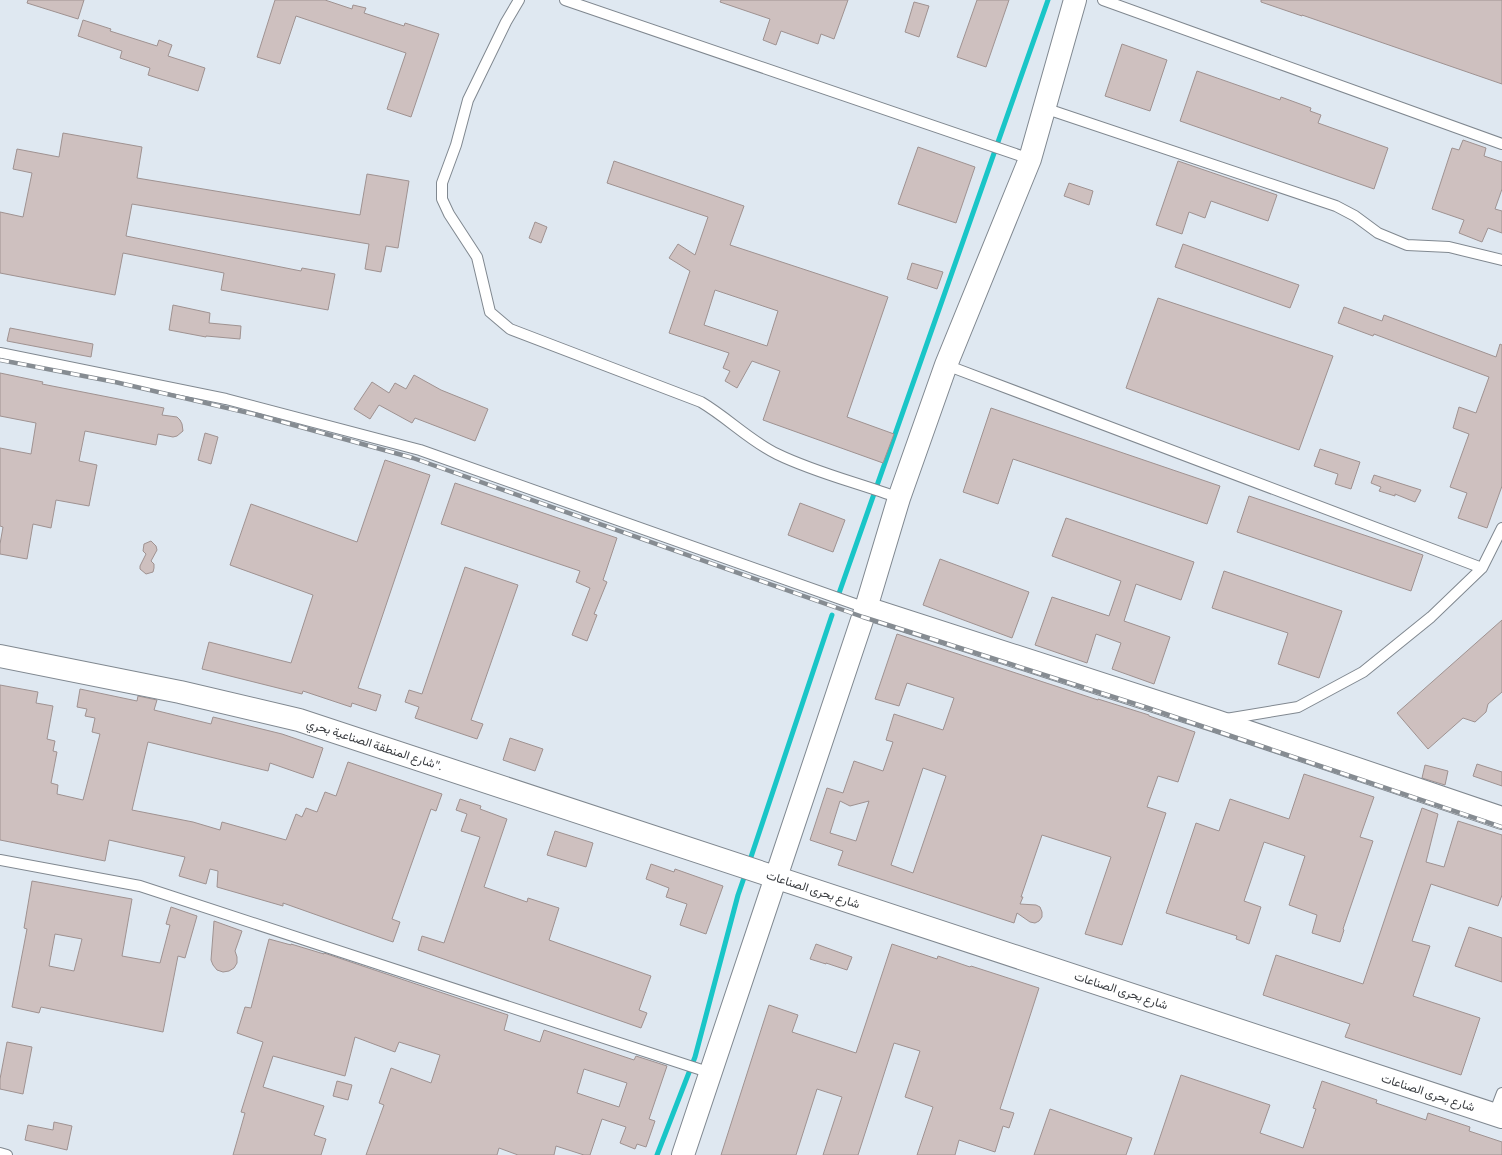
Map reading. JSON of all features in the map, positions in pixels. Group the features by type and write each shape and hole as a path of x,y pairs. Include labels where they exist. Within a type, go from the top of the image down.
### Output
{"street":[{"path":"683,1155 703,1071 776,878 866,608 891,495 1030,159 1075,0"},
{"path":"866,608 1216,721 1502,818"},
{"name":"شارع المنطقة الصناعية بحري\".","path":"0,656 180,692 299,720 747,869"},
{"name":"شارع بحرى الصناعات","path":"747,869 1016,956 1498,1116"}],"lane":[{"path":"519,0 506,22 468,100 456,145 442,183 442,199 449,214 477,257 490,312 510,329 701,402 718,412 754,440 777,454 811,468 891,495"},
{"path":"565,0 1030,159"},
{"path":"1103,0 1502,144"},
{"path":"1044,108 1336,206 1354,216 1378,233 1407,245 1449,247 1502,260"},
{"path":"0,353 226,399 420,450 866,608"},
{"path":"946,365 1482,568"},
{"path":"1216,721 1298,707 1363,672 1431,617 1482,568 1502,528"},
{"path":"0,860 140,886 703,1071"},
{"path":"1498,1116 1502,1093"},
{"path":"0,1153 7,1155"}],"building":[{"path":"28,0 84,0 78,19 27,3"},
{"path":"275,0 325,0 352,9 353,5 366,8 364,13 404,26 405,23 439,34 411,117 387,109 406,53 296,16 280,64 257,57"},
{"path":"721,0 848,0 834,39 821,34 818,44 781,31 776,45 763,40 770,19 720,2"},
{"path":"977,0 1009,0 986,67 957,57"},
{"path":"1261,0 1502,0 1502,84 1261,2"},
{"path":"914,2 929,6 919,37 905,32"},
{"path":"83,20 111,29 110,31 157,46 159,40 172,45 168,56 205,68 198,91 148,75 150,68 120,58 122,51 78,36"},
{"path":"1122,44 1167,60 1150,111 1105,96"},
{"path":"1197,71 1280,100 1281,97 1311,108 1310,111 1321,115 1318,123 1388,148 1374,189 1180,121"},
{"path":"63,133 142,147 137,178 360,215 367,174 409,181 398,248 386,246 381,272 365,269 369,244 132,204 126,236 301,271 302,268 335,274 328,310 221,290 224,273 123,253 115,295 0,273 0,212 23,217 32,173 13,169 17,149 59,157"},
{"path":"1463,140 1486,148 1484,156 1502,162 1502,189 1495,209 1502,211 1502,233 1488,228 1482,242 1459,233 1464,220 1432,209 1452,148 1459,150"},
{"path":"918,147 975,167 956,223 898,204"},
{"path":"614,161 744,206 730,245 888,297 847,417 894,434 883,463 763,420 780,371 752,361 737,388 725,381 730,371 723,368 729,353 669,333 690,271 669,258 678,244 695,255 708,217 607,183","holes":["715,290 778,311 767,346 704,325"]},
{"path":"1178,161 1277,195 1268,221 1211,201 1205,218 1189,212 1182,234 1156,225"},
{"path":"1069,183 1093,191 1089,205 1064,196"},
{"path":"535,222 547,227 541,243 529,238"},
{"path":"1183,244 1299,285 1290,308 1175,267"},
{"path":"912,263 943,272 937,289 907,279"},
{"path":"1158,298 1333,356 1299,450 1126,388"},
{"path":"173,305 210,313 209,323 241,326 240,339 206,337 169,330"},
{"path":"1344,307 1382,321 1384,315 1496,357 1500,344 1502,345 1502,486 1487,528 1458,518 1467,493 1450,487 1469,434 1453,428 1459,407 1476,413 1489,377 1374,334 1373,336 1338,323"},
{"path":"10,328 93,344 91,357 7,341"},
{"path":"0,373 43,382 42,384 164,408 162,415 177,417 182,424 183,431 177,436 173,437 158,434 156,445 85,431 79,461 97,465 89,506 56,500 51,528 33,524 27,559 0,554 3,527 0,526 0,448 31,454 36,423 0,416"},
{"path":"414,375 441,390 488,409 475,441 415,418 412,423 379,405 370,419 354,409 372,382 389,393 395,383 406,389"},
{"path":"991,408 1220,486 1207,524 1013,459 998,504 963,492"},
{"path":"205,433 218,437 211,464 198,460"},
{"path":"1320,449 1360,462 1351,489 1335,484 1338,474 1314,466"},
{"path":"385,460 430,475 358,688 381,695 376,711 352,703 351,707 303,691 302,694 202,669 209,642 291,663 313,595 230,565 251,504 357,542"},
{"path":"1374,475 1421,490 1415,502 1395,494 1395,496 1379,491 1381,487 1371,483"},
{"path":"455,483 617,538 603,580 607,582 594,614 597,615 587,641 572,635 590,588 576,582 580,571 441,524"},
{"path":"1249,496 1423,555 1411,591 1237,532"},
{"path":"800,503 845,520 833,552 788,535"},
{"path":"1066,518 1194,562 1181,600 1136,584 1124,621 1170,637 1154,684 1112,669 1121,643 1096,634 1087,663 1035,645 1052,597 1109,616 1121,581 1052,556"},
{"path":"151,541 156,546 157,550 151,561 154,564 153,572 146,574 140,569 140,566 146,554 143,551 144,544"},
{"path":"940,559 1029,592 1012,638 923,605"},
{"path":"465,567 518,585 471,720 483,724 477,739 415,718 419,707 405,702 409,690 422,694"},
{"path":"1224,571 1342,611 1319,678 1278,664 1288,633 1212,608"},
{"path":"1502,620 1502,692 1488,704 1486,712 1475,722 1463,718 1428,749 1397,713"},
{"path":"897,634 1098,700 1149,715 1195,732 1178,782 1158,776 1147,807 1166,813 1122,945 1085,934 1111,857 1042,835 1020,904 1036,905 1040,907 1042,917 1035,923 1030,922 1017,913 1014,923 838,865 843,851 810,840 827,788 843,793 854,761 883,771 893,742 886,740 894,714 943,730 954,698 907,683 899,706 875,699","holes":["923,768 946,776 913,873 891,865","840,801 850,806 869,801 856,841 830,833"]},
{"path":"0,685 38,692 36,703 53,706 47,739 55,741 53,751 57,752 51,783 58,785 57,794 83,800 100,734 92,732 95,718 85,716 87,709 77,707 80,689 137,701 138,696 157,700 154,710 211,724 213,717 282,734 323,748 313,778 270,763 268,771 148,742 132,810 193,822 220,830 222,822 286,840 296,814 302,817 306,808 317,812 325,792 336,796 348,762 442,794 436,811 431,809 392,919 400,922 393,942 283,903 283,906 217,887 218,871 210,869 206,884 179,876 185,857 109,840 105,861 0,840"},
{"path":"510,738 543,749 535,771 503,760"},
{"path":"1477,764 1502,772 1502,786 1473,776"},
{"path":"1425,765 1448,771 1445,785 1422,778"},
{"path":"1304,774 1374,797 1360,837 1373,841 1340,942 1312,933 1317,915 1289,905 1305,856 1264,842 1244,901 1261,907 1249,944 1236,939 1237,936 1166,913 1196,823 1219,831 1230,799 1289,819"},
{"path":"460,799 481,806 480,809 507,819 484,887 527,902 528,898 559,908 549,940 651,976 639,1010 647,1013 641,1028 418,950 422,936 444,943 480,837 461,831 467,814 456,810"},
{"path":"1422,808 1438,814 1426,862 1444,867 1458,821 1502,835 1502,895 1498,906 1431,884 1412,941 1430,946 1413,996 1480,1018 1461,1075 1345,1037 1350,1024 1263,995 1276,955 1363,984"},
{"path":"555,831 593,843 586,867 547,855"},
{"path":"651,864 674,872 675,869 723,886 706,934 680,925 687,904 666,897 669,888 646,879"},
{"path":"32,881 132,899 122,956 160,963 170,925 166,924 171,907 197,916 185,958 178,956 163,1032 41,1007 39,1013 12,1007 27,929 24,928","holes":["55,934 82,939 74,971 49,966"]},
{"path":"214,921 242,931 235,951 237,963 234,968 229,971 223,972 217,970 211,960"},
{"path":"1469,927 1502,938 1502,982 1455,966"},
{"path":"269,939 324,953 508,1015 504,1030 540,1042 544,1030 634,1060 636,1056 667,1066 649,1119 655,1121 646,1147 637,1144 635,1149 620,1143 626,1127 602,1119 590,1155 584,1155 556,1146 554,1155 518,1155 499,1148 497,1155 366,1155 384,1105 379,1103 391,1068 431,1083 440,1055 399,1042 395,1052 355,1037 345,1076 273,1056 263,1087 324,1106 314,1135 326,1139 321,1155 233,1155 245,1113 241,1112 263,1042 237,1033 245,1007 251,1008","holes":["584,1069 627,1083 619,1107 577,1093"]},
{"path":"816,944 852,957 847,970 810,959"},
{"path":"892,944 937,959 938,956 1039,988 1000,1109 1014,1113 1009,1128 1003,1126 995,1152 959,1140 955,1155 917,1155 933,1107 905,1097 920,1051 894,1043 858,1155 823,1155 842,1097 817,1089 796,1155 721,1155 769,1005 798,1015 792,1032 856,1053"},
{"path":"7,1042 32,1047 23,1094 0,1089 0,1079"},
{"path":"1181,1075 1270,1105 1260,1133 1303,1148 1316,1109 1313,1108 1322,1081 1377,1100 1376,1103 1426,1120 1428,1113 1470,1127 1469,1131 1502,1142 1502,1155 1154,1155"},
{"path":"337,1081 352,1085 348,1100 333,1096"},
{"path":"1050,1109 1132,1138 1126,1155 1034,1155"},
{"path":"54,1122 72,1126 67,1150 25,1140 28,1125 53,1130"}],"waterway":[{"path":"837,599 1048,0"},
{"path":"749,863 832,615"},
{"path":"657,1155 695,1057 738,895 746,872"}],"railway":[{"path":"0,360 115,382 257,415 413,458 863,617 1145,707 1502,827"}]}
